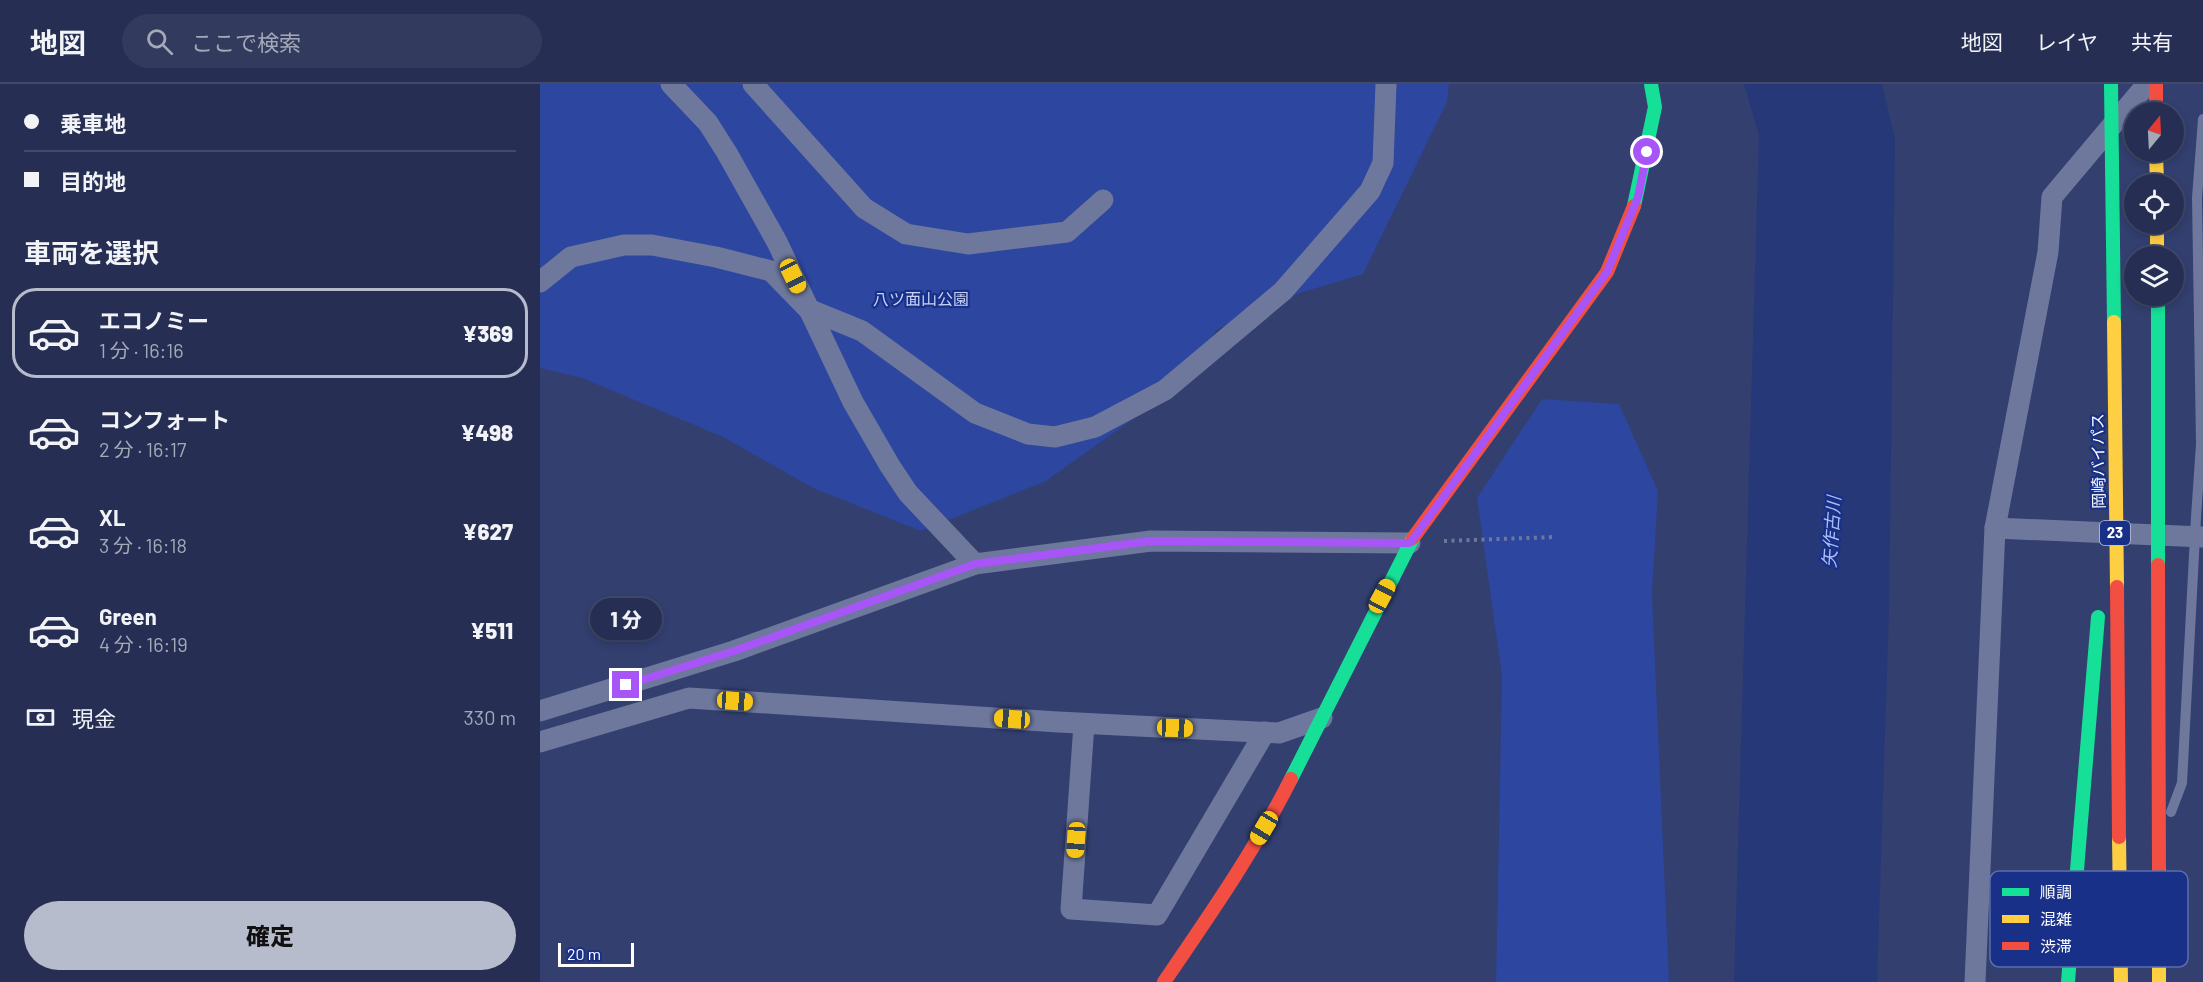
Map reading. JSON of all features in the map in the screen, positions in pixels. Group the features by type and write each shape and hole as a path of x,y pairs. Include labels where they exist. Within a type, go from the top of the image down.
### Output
{"main road":[{"path":"1164,982 1222,898 1275,811 1372,614 1410,543 1607,272 1638,197 1655,107 1651,84"},
{"name":"岡崎バイパス","path":"2111,84 2120,871"},
{"path":"2156,84 2156,102"},
{"path":"2158,306 2158,871"},
{"name":"23","path":"2104,502 2115,486"},
{"name":"23","path":"2098,522 2098,546"},
{"path":"2077,871 2098,604"},
{"path":"2068,982 2069,967"},
{"name":"岡崎バイパス","path":"2121,967 2121,982"}],"street":[{"path":"670,84 708,123 727,153 777,242 853,402 890,466 908,493 975,564"},
{"path":"753,84 864,208 906,234 969,244 1067,232 1103,200"},
{"path":"540,282 571,257 624,245 652,245 717,256 771,271 808,309 862,331 975,413 1028,434 1055,437 1095,427 1166,390 1283,291 1370,191 1383,163 1386,84"},
{"path":"1975,982 1995,528 2048,252 2052,197 2146,84"},
{"path":"1995,528 2200,527"},
{"path":"540,711 734,651 975,564 1151,541 1410,543"},
{"path":"540,742 689,698 1084,724 1280,733 1322,718"},
{"path":"1084,724 1071,909 1157,915 1265,732"}],"lane":[{"path":"2158,846 2182,783 2200,527 2197,198 2203,119"}],"path":[{"path":"1410,543 1555,537"}],"green space":[{"name":"八ツ面山公園","path":"540,84 1449,84 1447,102 1363,274 1297,294 1216,330 1189,379 1046,481 921,531 813,488 723,437 582,378 540,368"},
{"path":"1542,399 1619,404 1658,491 1652,594 1669,982 1496,982 1502,676 1477,498"}],"water":[{"name":"矢作古川","path":"1744,84 1882,84 1895,139 1889,609 1877,982 1734,982 1759,135"}],"traffic: fast":[{"path":"1634,206 1655,107 1651,84"},
{"path":"2111,84 2114,322"},
{"path":"2158,306 2158,565"},
{"path":"1291,779 1413,538"},
{"path":"2080,833 2098,617"},
{"path":"2077,871 2080,833"},
{"path":"2068,982 2069,967"}],"traffic: slow":[{"path":"2156,162 2157,174"},
{"path":"2157,234 2157,246"},
{"path":"2114,322 2117,587"},
{"path":"2119,837 2119,871"},
{"path":"2121,967 2121,982"},
{"path":"2159,967 2159,982"}],"traffic: jam":[{"path":"2156,84 2156,102"},
{"path":"1413,538 1607,272 1634,206"},
{"path":"2158,565 2159,869"},
{"path":"2117,587 2119,837"},
{"path":"1164,982 1247,857 1291,779"}],"route":[{"path":"626,685 734,651 975,564 1035,558 1151,541 1261,540 1410,543 1450,484 1607,272 1638,197 1647,152"}]}
